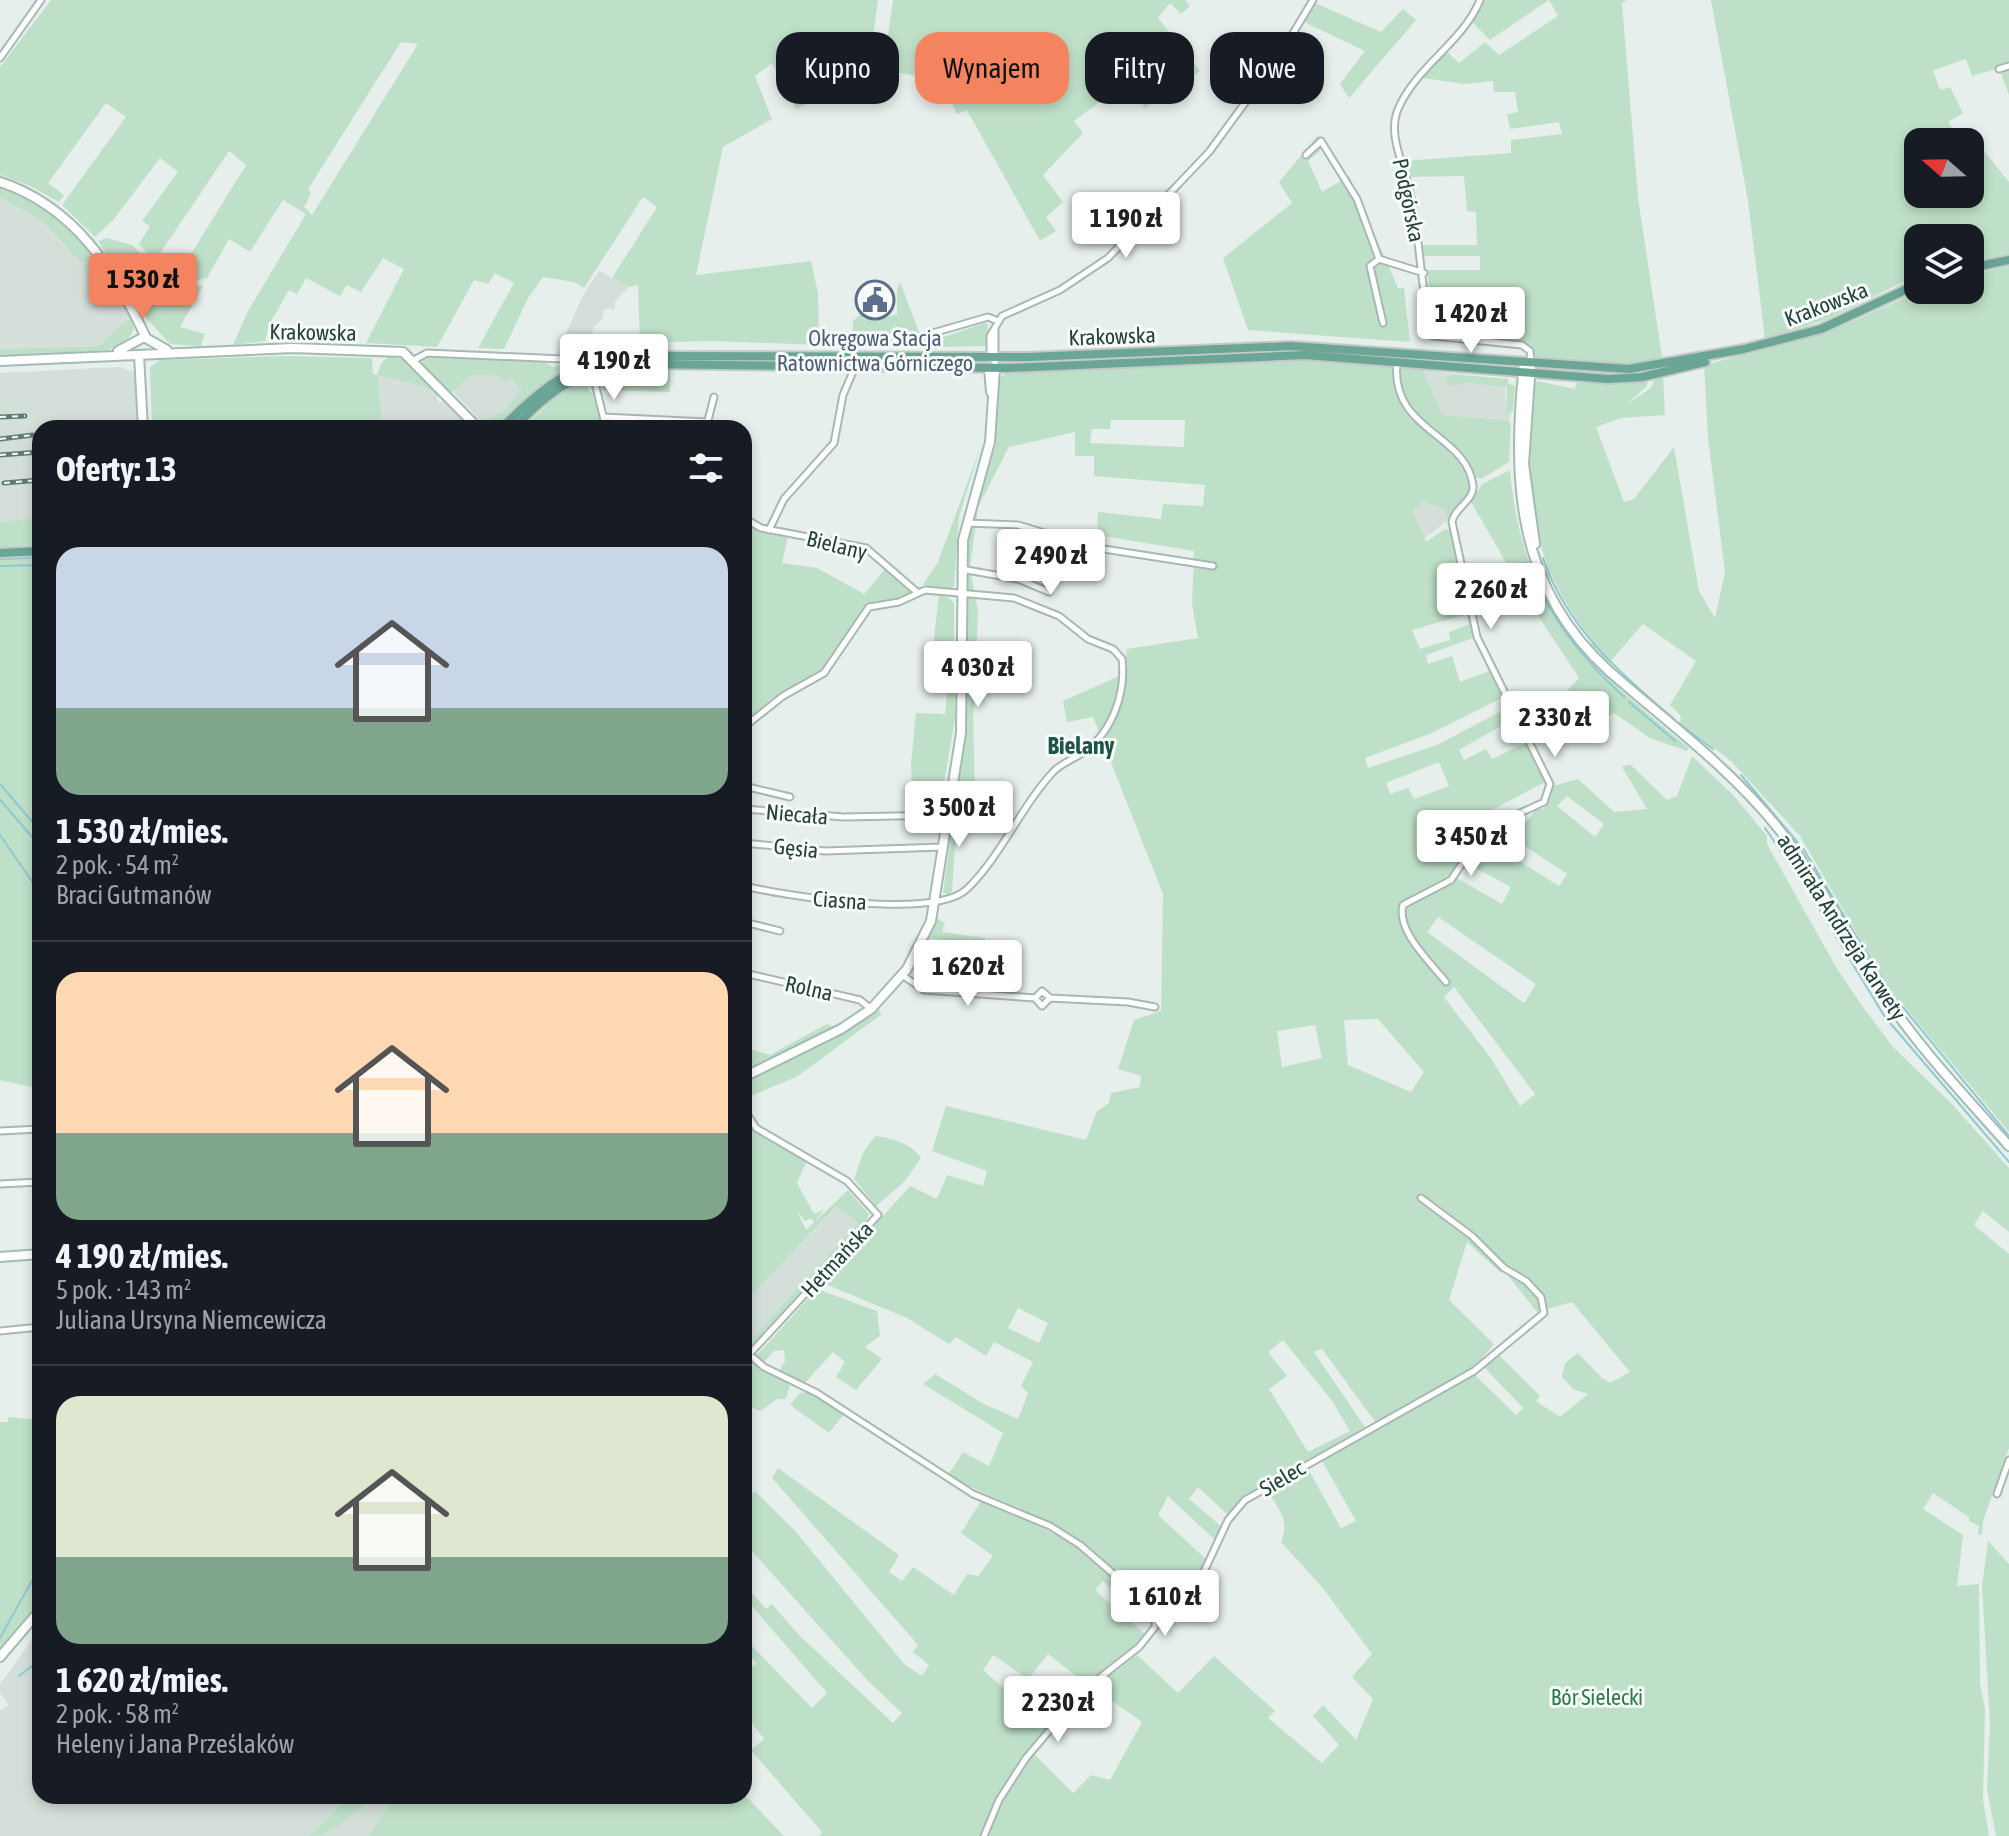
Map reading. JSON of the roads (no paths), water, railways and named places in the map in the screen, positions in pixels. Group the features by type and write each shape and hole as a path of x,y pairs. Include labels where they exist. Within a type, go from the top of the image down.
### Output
{"main road":[{"path":"1984,265 2009,260"},
{"name":"Krakowska","path":"523,420 559,386 584,373 610,367 992,368 1288,355 1632,379 1836,323 1904,291"},
{"name":"Krakowska","path":"511,420 554,380 579,366 610,358 993,357 1291,346 1629,369 1744,349"},
{"path":"0,553 32,551"}],"street":[{"path":"0,58 41,0"},
{"path":"752,1073 833,1033 871,1009 902,975 924,938 936,900 962,720 961,569 966,523 990,442 992,368 998,321 1009,311 1079,279 1108,258 1235,120 1313,0"},
{"name":"Podgórska","path":"1480,0 1469,23 1430,63 1404,97 1395,119 1433,336 1524,346 1528,363"},
{"path":"1999,69 2009,66"},
{"path":"1306,155 1321,141 1357,199 1379,259"},
{"path":"0,182 39,198 76,227 136,315 143,348 143,420"},
{"path":"1379,259 1424,273"},
{"path":"1379,259 1370,266 1383,323"},
{"path":"905,341 984,318 998,321"},
{"path":"0,361 111,355 143,348"},
{"name":"Krakowska","path":"143,348 176,352 293,348 402,352 414,360"},
{"path":"470,420 414,360 424,353 562,359"},
{"path":"1397,363 1396,383 1405,406 1444,441 1465,468 1473,489 1452,520 1472,620 1543,766 1550,791 1538,806 1485,829 1451,880 1403,905 1401,915 1407,929 1446,982"},
{"name":"admirała Andrzeja Karwety","path":"1528,363 1522,386 1518,488 1525,530 1566,618 1590,651 1713,759 1775,824 1797,853 1912,1034 2009,1146"},
{"path":"769,530 784,499 834,443 843,395 855,367"},
{"path":"1506,372 1522,386"},
{"name":"admirała Andrzeja Karwety","path":"1526,374 1524,464 1530,520 1542,572"},
{"path":"595,383 604,420"},
{"path":"708,420 714,397"},
{"path":"603,417 642,420"},
{"name":"Bielany","path":"752,522 769,530 866,548 918,593"},
{"path":"966,523 1018,525 1091,547 1213,566"},
{"path":"961,569 1018,579 1049,592"},
{"path":"752,721 783,696 824,673 838,657 869,607 899,602 929,590 1027,601 1059,616 1088,639 1113,649 1122,659 1117,708 1095,743 1051,775 1016,828 965,890 957,897 936,900"},
{"path":"752,788 790,797"},
{"name":"Niecała","path":"752,810 844,817 947,811"},
{"name":"Gęsia","path":"752,844 825,851 943,847"},
{"name":"Ciasna","path":"752,887 823,900 885,903 936,900"},
{"path":"752,924 780,931"},
{"name":"Rolna","path":"752,975 860,1000 871,1009"},
{"path":"902,975 924,990 1035,998 1042,1006 1050,998"},
{"path":"1035,998 1042,991 1050,998 1128,1002 1155,1007"},
{"name":"Hetmańska","path":"752,1122 756,1128 847,1181 878,1215 752,1351"},
{"path":"0,1131 32,1129"},
{"path":"0,1184 32,1182"},
{"name":"Sielec","path":"1155,1610 1170,1609 1201,1578 1228,1520 1245,1500 1474,1371 1544,1313 1541,1297 1526,1281 1504,1268 1472,1236 1421,1198"},
{"path":"0,1257 32,1255"},
{"path":"0,1331 32,1328"},
{"path":"752,1357 764,1367 817,1393 973,1494 1050,1526 1080,1545 1155,1610 1155,1627 1139,1647 1083,1691 1026,1758 999,1800 984,1836"},
{"path":"1997,1494 2009,1460"},
{"path":"0,1657 32,1619"}],"waterway":[{"path":"0,559 30,558"},
{"path":"1543,558 1553,583 1580,627 1615,666 1674,719"},
{"path":"1527,563 1556,619 1594,667 1624,697"},
{"path":"0,566 32,565"},
{"path":"1629,702 1675,741"},
{"path":"1679,723 1713,749"},
{"path":"1741,775 1804,850 1892,994 2009,1136"},
{"path":"0,784 32,822"},
{"path":"0,800 32,837"},
{"path":"1765,828 1807,889 1885,1017 2009,1162"},
{"path":"0,835 32,881"},
{"path":"0,1638 32,1580"},
{"path":"19,1676 32,1666"}],"railway":[{"path":"0,417 25,416"},
{"path":"0,439 32,435"},
{"path":"0,455 32,453"},
{"path":"4,483 32,481"}],"place":[{"name":"Okręgowa Stacja Ratownictwa Górniczego","path":"875,300"}],"district":[{"name":"Bielany","path":"1081,746"}],"park label":[{"name":"Bór Sielecki","path":"1597,1697"}]}
